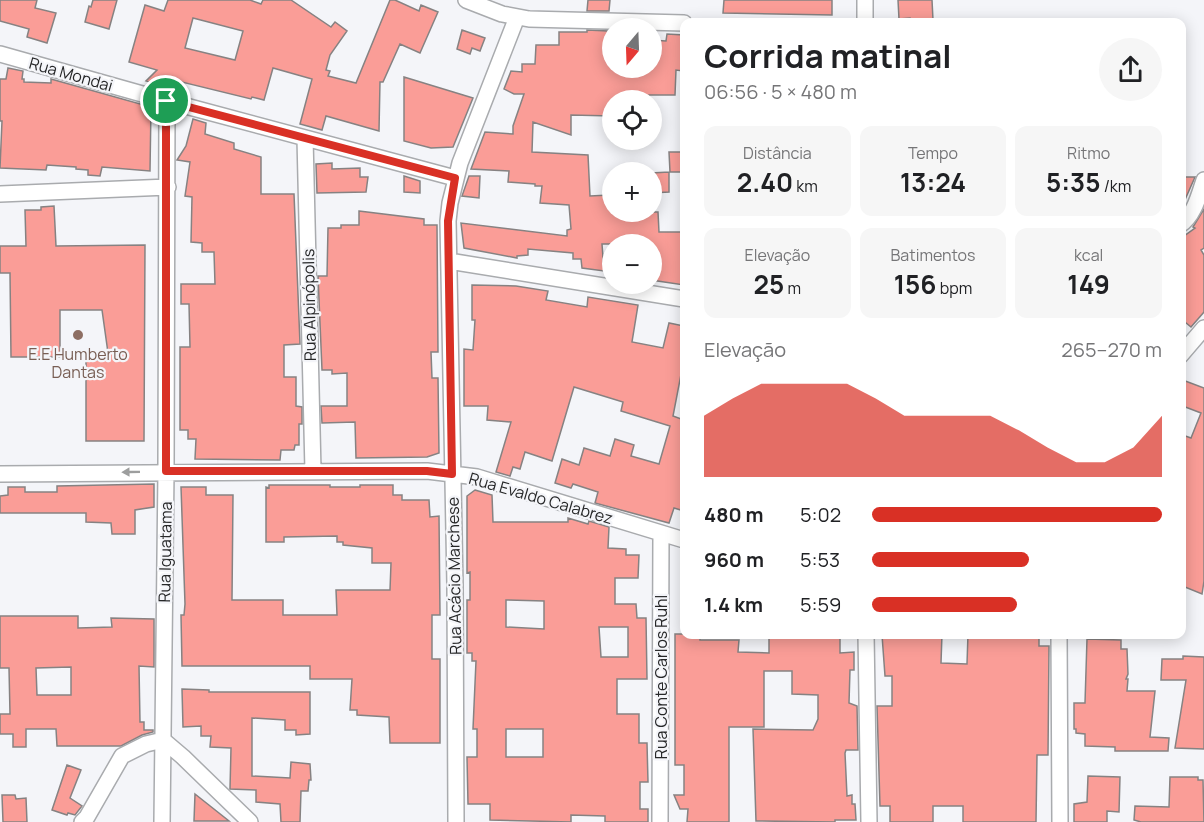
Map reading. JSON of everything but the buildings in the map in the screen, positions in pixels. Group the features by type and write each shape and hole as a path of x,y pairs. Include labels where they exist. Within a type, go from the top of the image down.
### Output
{"street":[{"path":"466,0 502,14 529,20 680,23"},
{"path":"865,0 865,18"},
{"name":"Rua Acácio Marchese","path":"456,822 455,585 448,221 455,178 517,17"},
{"name":"Rua Mondai","path":"0,54 455,178"},
{"name":"Rua Iguatama","path":"162,822 168,187 166,101"},
{"name":"Rua Alpinópolis","path":"305,138 313,471"},
{"path":"1186,221 1204,180"},
{"path":"0,194 168,187"},
{"path":"449,261 680,298"},
{"path":"1186,349 1204,328"},
{"name":"Rua Evaldo Calabrez","path":"0,474 166,471 427,471 477,477 680,539"},
{"name":"Rua Conte Carlos Ruhl","path":"660,822 661,533"},
{"path":"866,639 870,822"},
{"path":"1059,639 1060,822"},
{"path":"82,822 122,756 146,744 163,740 183,756 250,822"}],"place":[{"name":"E.E Humberto Dantas","path":"78,335"}],"route":[{"path":"166,101 455,178 448,221 452,474 427,471 166,471 168,187 166,101"}]}
